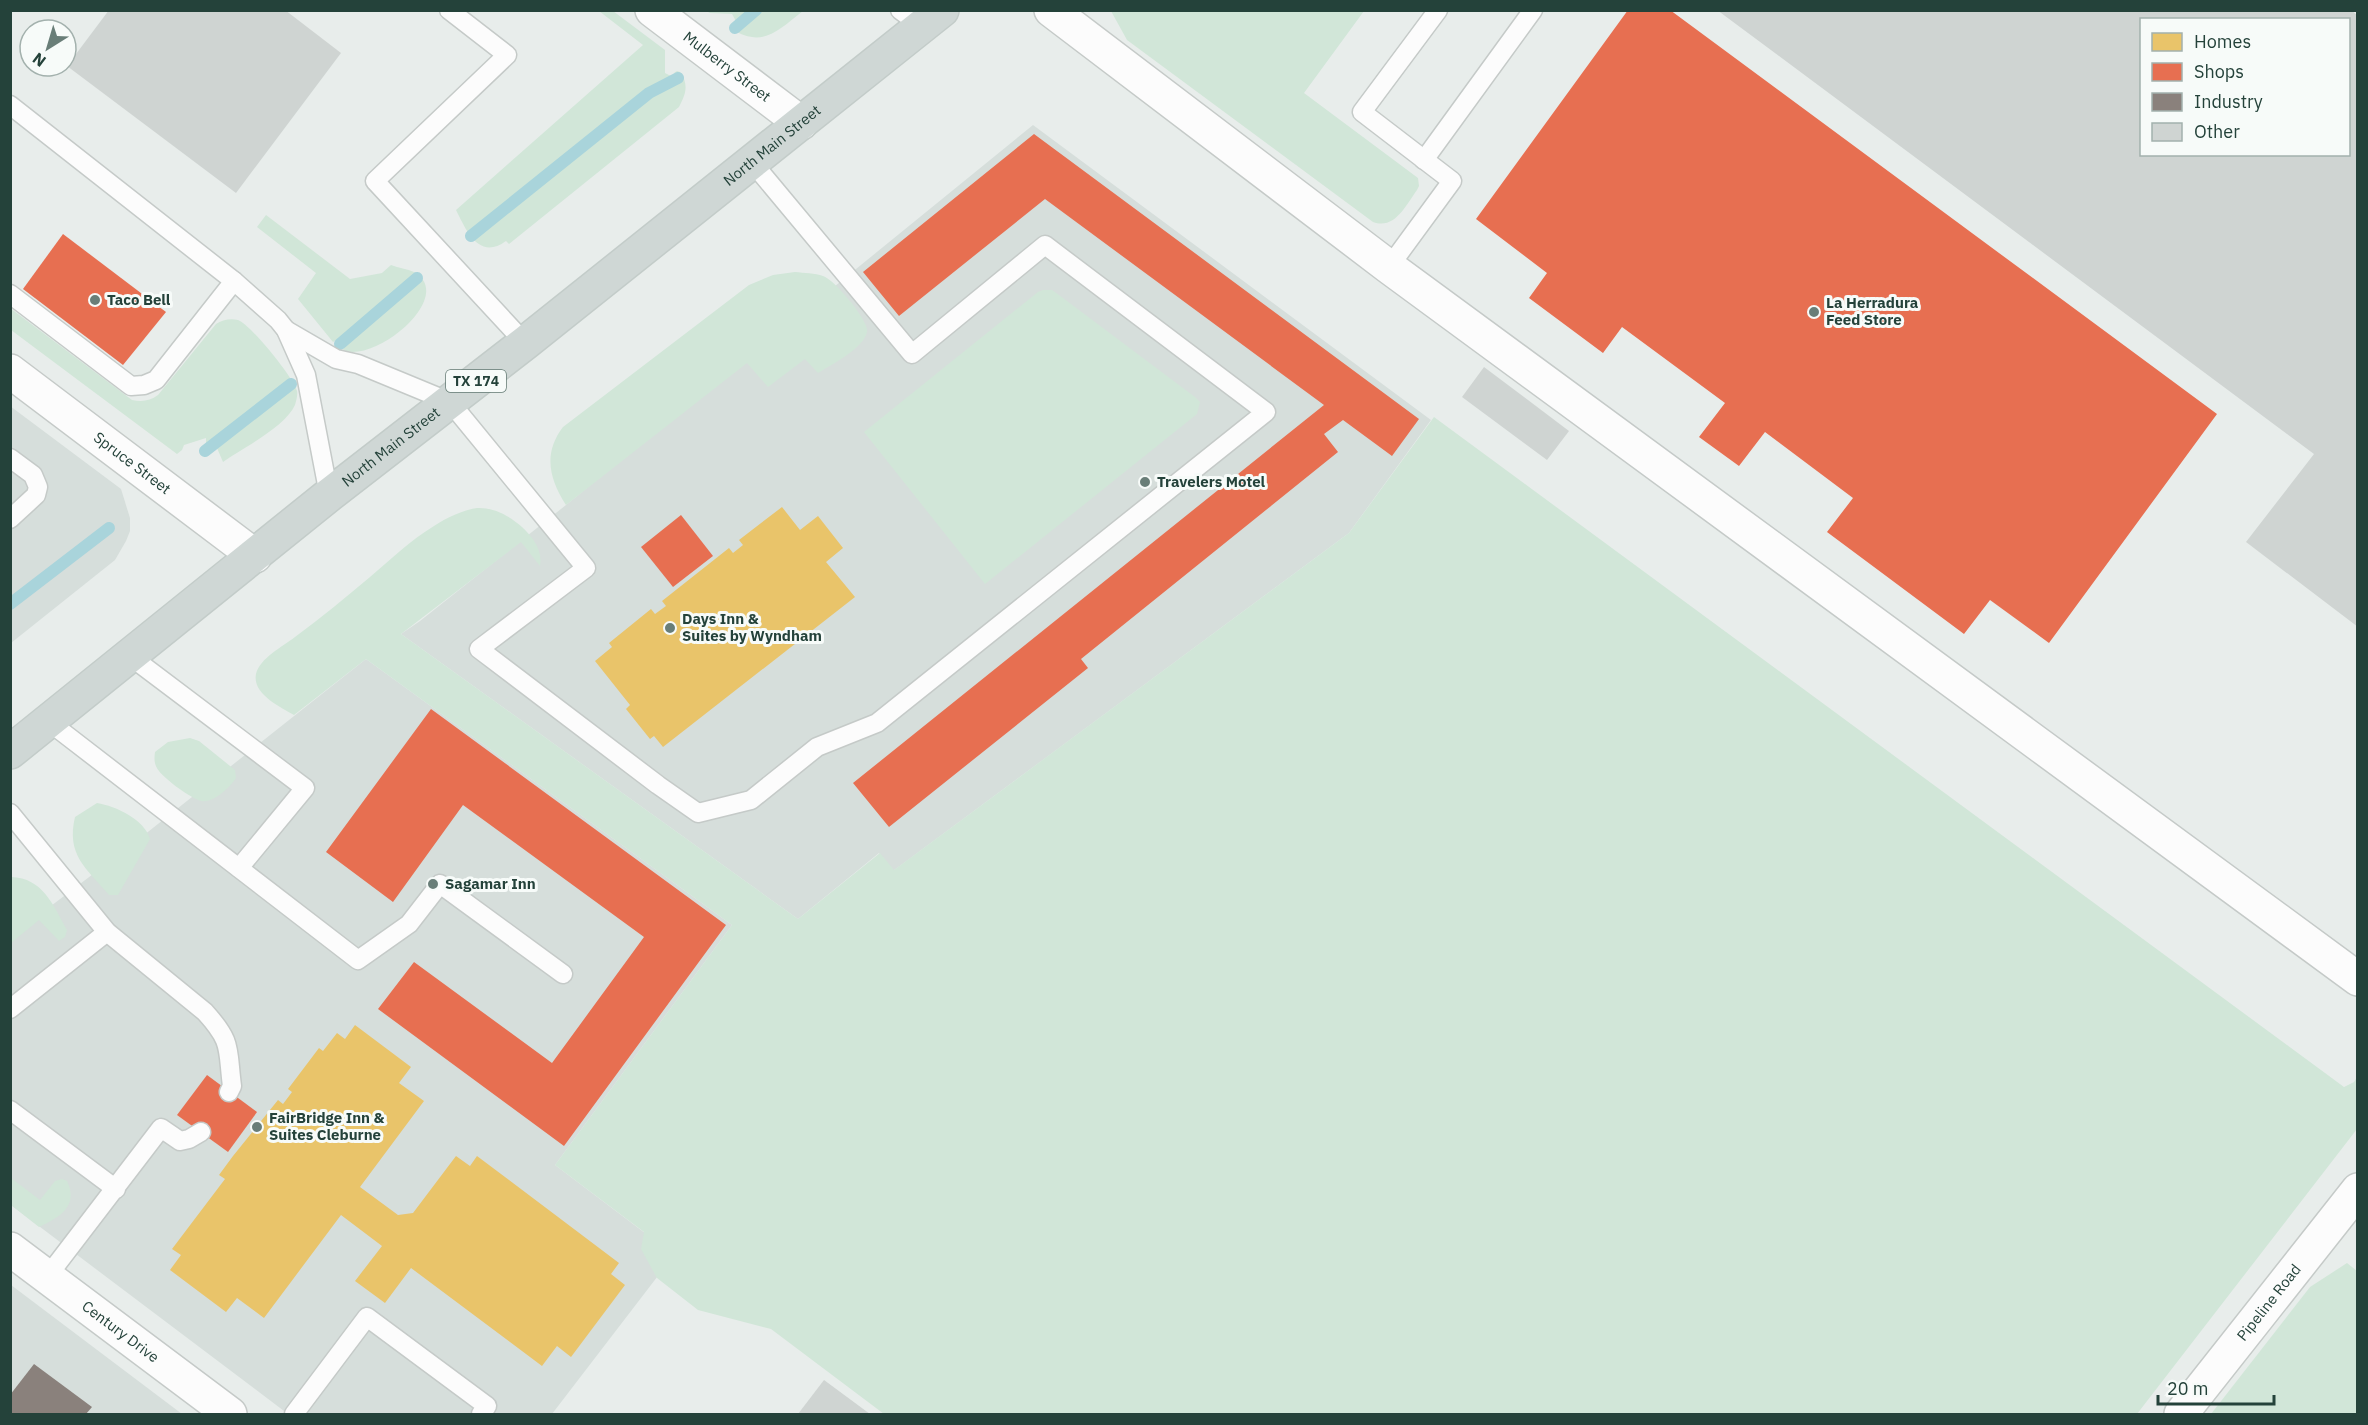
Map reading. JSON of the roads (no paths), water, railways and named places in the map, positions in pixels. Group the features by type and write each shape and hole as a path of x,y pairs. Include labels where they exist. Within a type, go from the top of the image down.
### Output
{"main road":[{"name":"North Main Street","path":"24,735 130,656 329,495 525,343 801,123 922,16"}],"street":[{"name":"Mulberry Street","path":"652,10 801,123"},
{"path":"1051,10 1389,267 2358,979"},
{"name":"Spruce Street","path":"10,372 255,556"},
{"name":"Pipeline Road","path":"2181,1414 2358,1190"},
{"name":"Century Drive","path":"10,1249 230,1414"}],"lane":[{"path":"449,10 473,17 507,55 375,181 525,343"},
{"path":"1389,267 1452,181 1362,112 1438,10"},
{"path":"1424,160 1533,10"},
{"path":"10,105 234,281 278,320 286,330 306,375 329,495"},
{"path":"286,330 336,359 358,364 450,402 586,568 479,649 698,813 751,800 817,747 877,723 1266,412 1045,245 912,354 752,162"},
{"path":"10,294 131,386 144,385 156,380 234,281"},
{"path":"10,458 33,475 38,487 36,495 10,519"},
{"path":"130,656 305,788 239,868"},
{"path":"24,735 239,868 358,960 409,924 440,884 563,975"},
{"path":"10,813 107,932 206,1012 217,1025 227,1040 232,1086 229,1092"},
{"path":"10,1010 107,932"},
{"path":"10,1110 116,1189"},
{"path":"47,1277 161,1128 180,1141 201,1132"},
{"path":"294,1414 367,1317 487,1406 481,1414"}],"waterway":[{"path":"735,28 756,10"},
{"path":"471,236 649,93 678,78"},
{"path":"340,344 417,278"},
{"path":"205,451 291,384"},
{"path":"10,604 109,528"}],"place":[{"name":"Taco Bell","path":"95,300"},
{"name":"La Herradura Feed Store","path":"1814,312"},
{"name":"Travelers Motel","path":"1145,482"},
{"name":"Days Inn & Suites by Wyndham","path":"670,628"},
{"name":"Sagamar Inn","path":"433,884"},
{"name":"FairBridge Inn & Suites Cleburne","path":"257,1127"}]}
